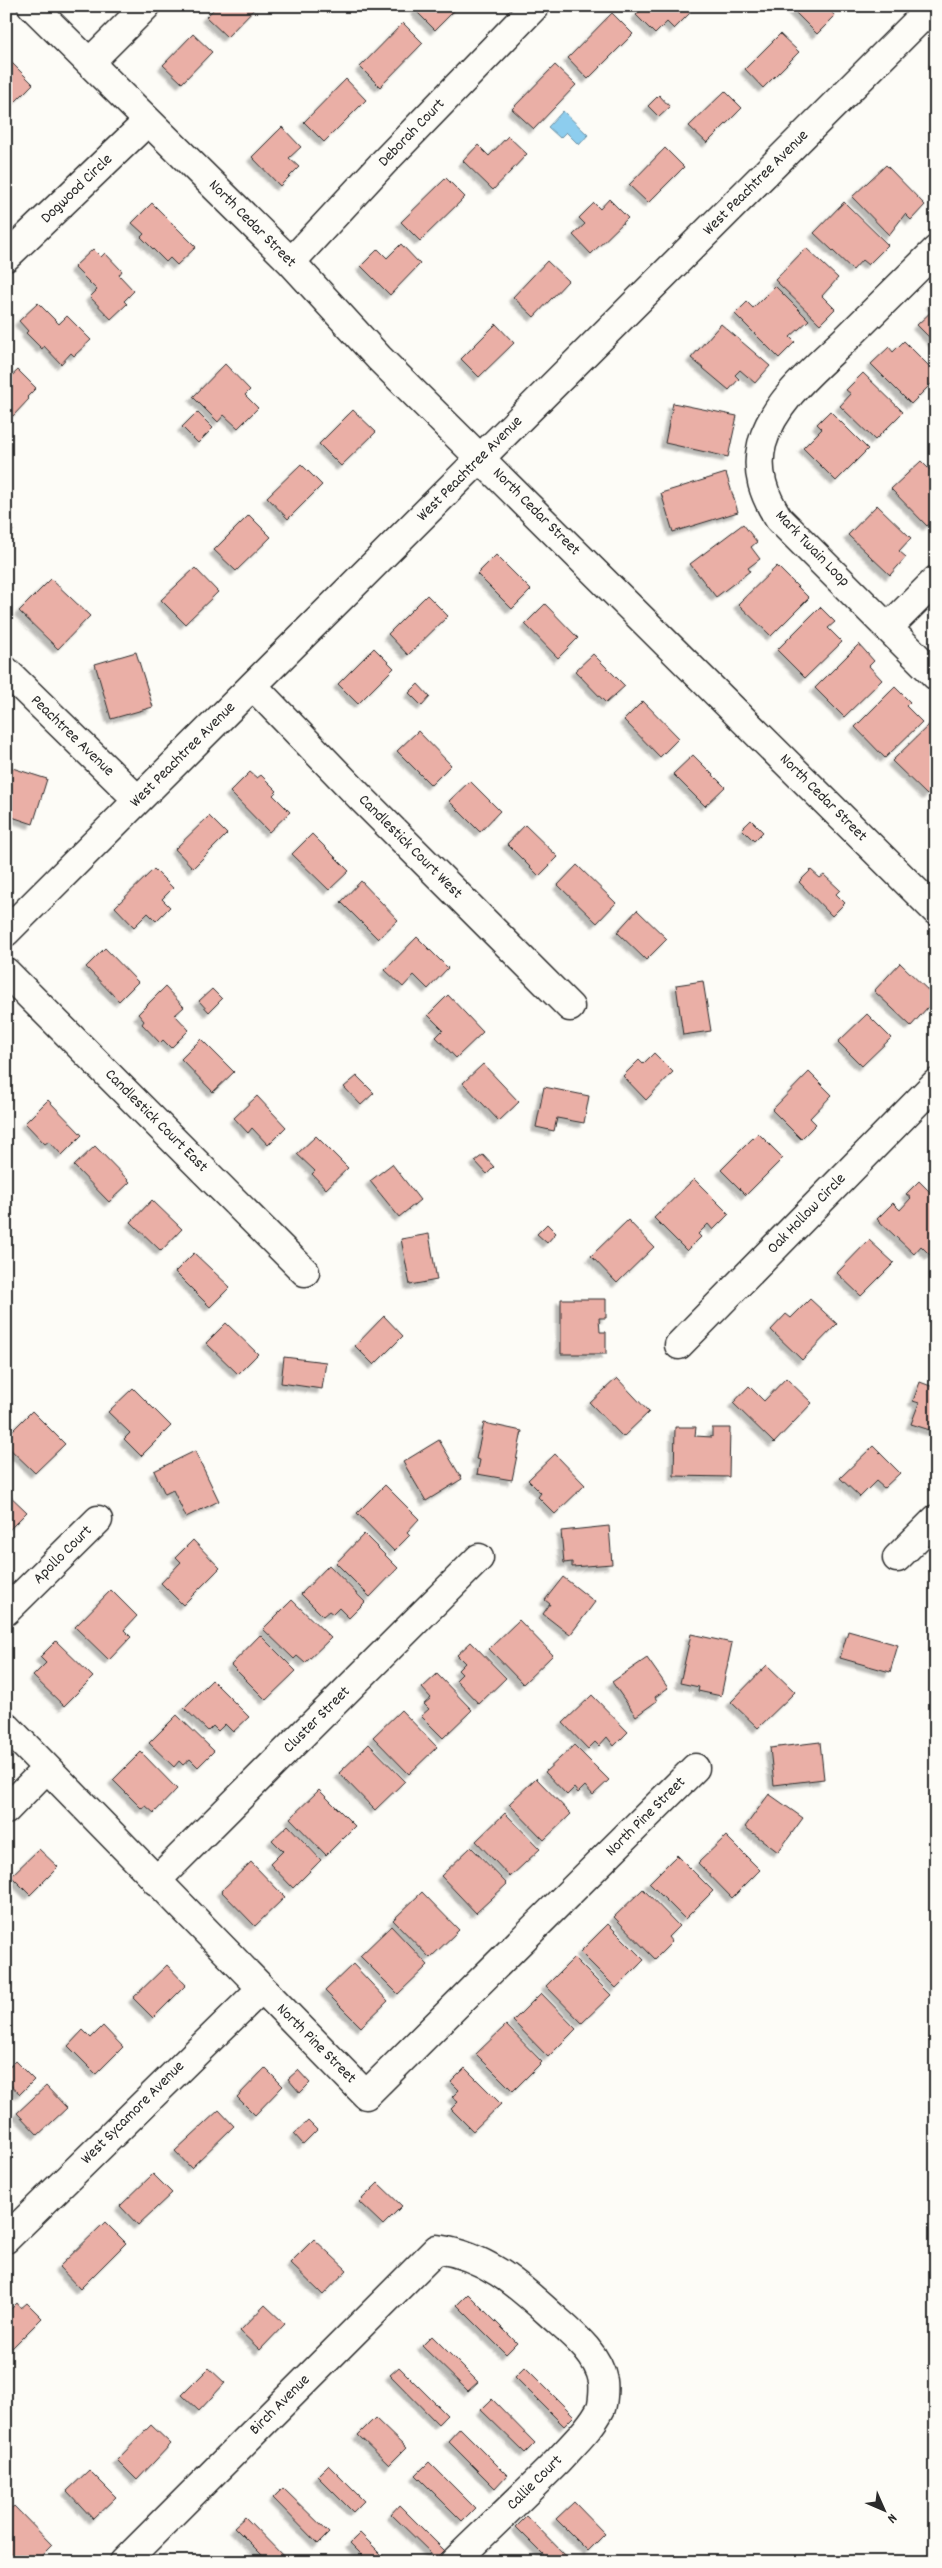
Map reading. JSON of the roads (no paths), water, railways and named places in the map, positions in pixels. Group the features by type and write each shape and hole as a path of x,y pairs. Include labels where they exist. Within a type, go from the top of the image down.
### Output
{"street":[{"name":"North Cedar Street","path":"32,6 291,262 379,358 481,457 936,911"},
{"path":"90,62 146,6"},
{"name":"Deborah Court","path":"291,262 384,162 535,6"},
{"name":"West Peachtree Avenue","path":"6,932 933,6"},
{"name":"Dogwood Circle","path":"6,257 148,121"},
{"name":"Mark Twain Loop","path":"936,250 804,380 777,412 762,444 759,474 768,501 779,519 936,676"},
{"path":"889,627 936,580"},
{"name":"Peachtree Avenue","path":"6,672 138,800"},
{"name":"Candlestick Court West","path":"253,686 362,799 570,1007"},
{"name":"Candlestick Court East","path":"6,972 187,1151 305,1272"},
{"name":"Oak Hollow Circle","path":"679,1345 936,1083"},
{"path":"897,1558 936,1519"},
{"name":"Apollo Court","path":"6,1611 98,1520"},
{"name":"Cluster Street","path":"156,1881 479,1558"},
{"name":"North Pine Street","path":"6,1726 366,2095 695,1768"},
{"path":"8,1809 47,1768"},
{"name":"West Sycamore Avenue","path":"6,2239 261,1989"},
{"name":"Callie Court","path":"437,2249 460,2252 488,2265 532,2298 594,2358 604,2382 602,2406 586,2431 536,2484 454,2562"},
{"name":"Birch Avenue","path":"124,2562 437,2249"}],"water":[{"path":"563,111 588,135 579,145 566,132 560,138 548,127"}]}
